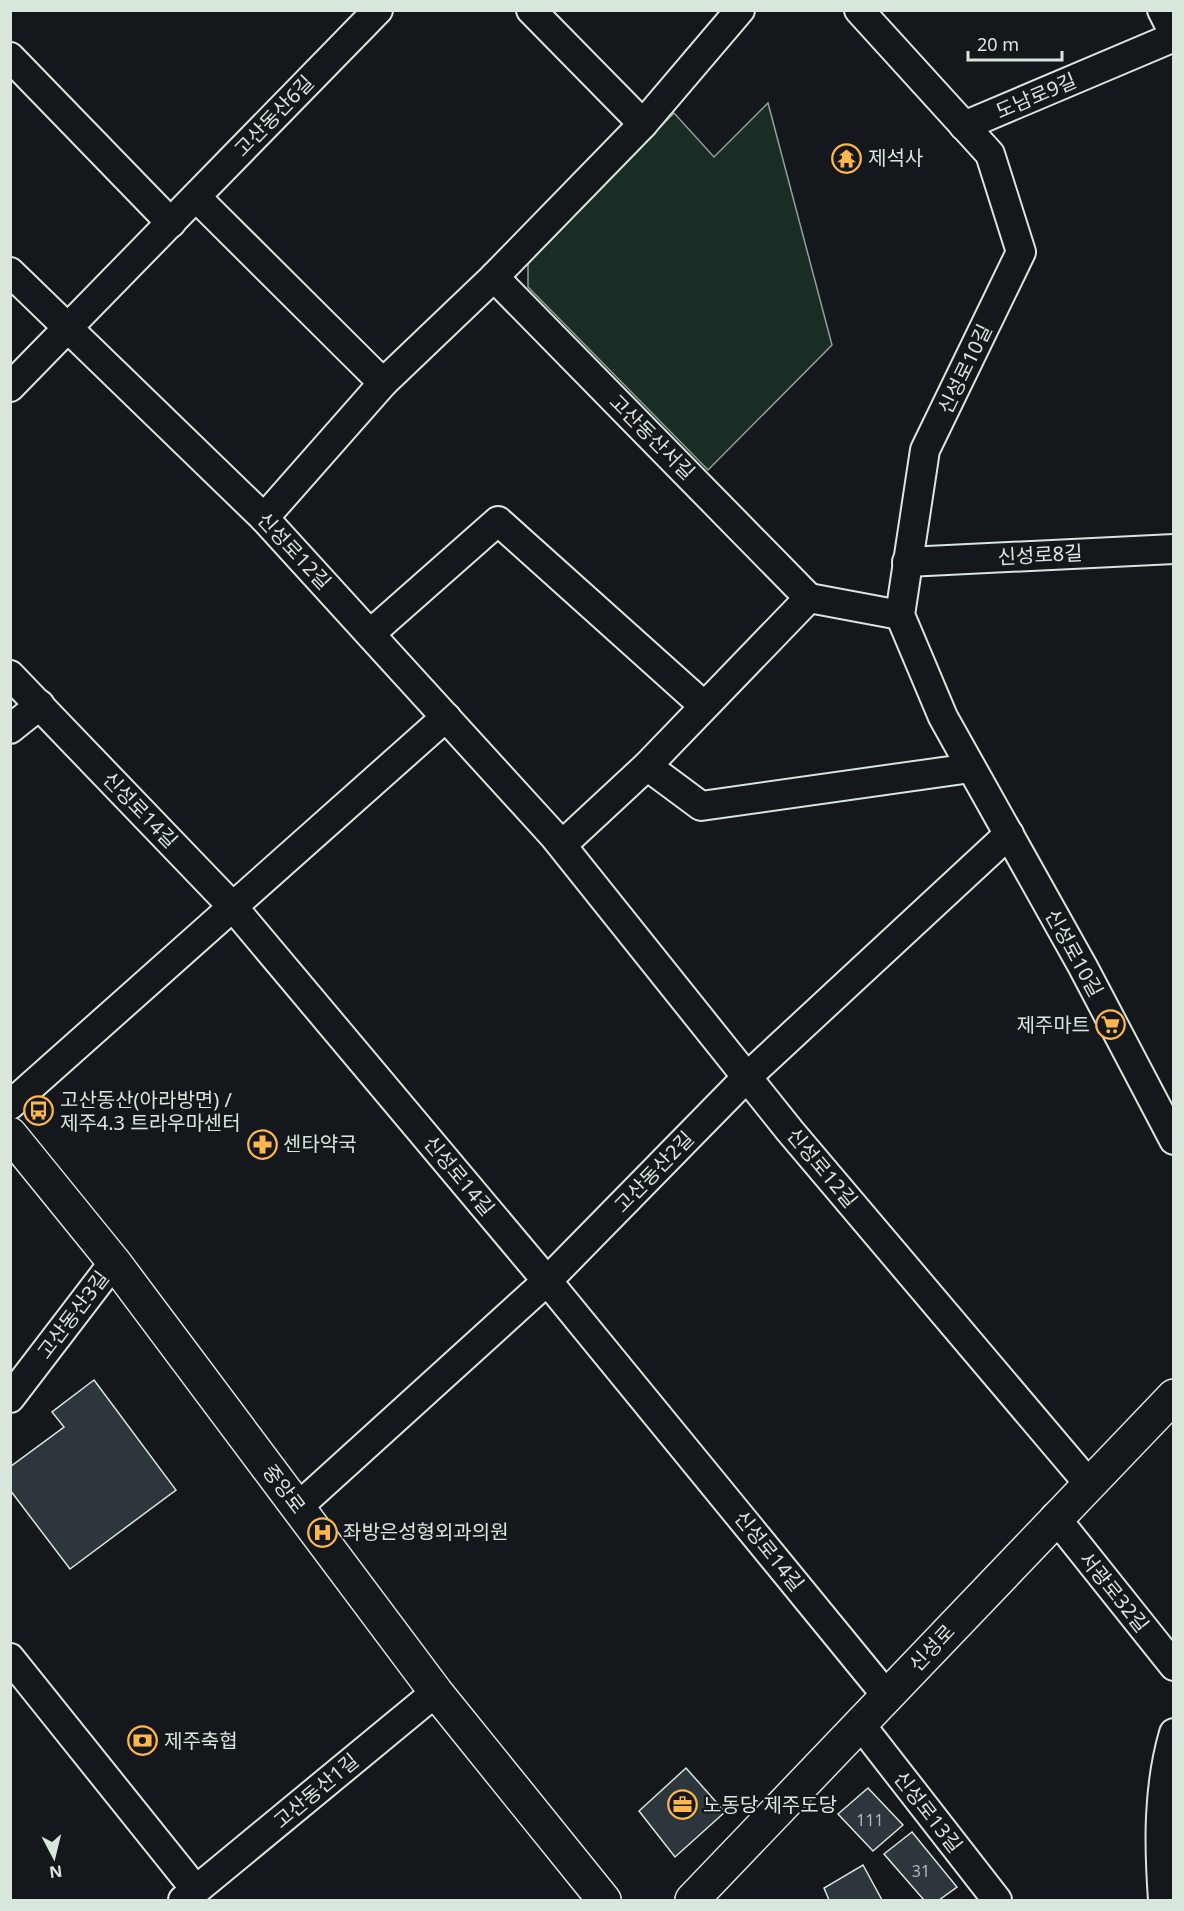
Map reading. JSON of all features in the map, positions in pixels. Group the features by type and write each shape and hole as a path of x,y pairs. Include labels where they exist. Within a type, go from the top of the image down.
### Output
{"main road":[{"name":"중앙로","path":"10,1134 114,1262 436,1692 603,1900"},
{"name":"신성로","path":"692,1900 1055,1517 1173,1396"}],"street":[{"name":"고산동산6길","path":"10,387 378,10"},
{"path":"531,10 643,124"},
{"path":"264,518 383,383 494,277 643,124 740,10"},
{"name":"신성로10길","path":"859,10 990,154 1021,252 925,450 900,615 943,717 1083,968 1173,1140"},
{"path":"1162,10 1173,36"},
{"name":"도남로9길","path":"964,126 1173,36"},
{"path":"10,57 171,222"},
{"path":"196,197 383,383"},
{"name":"신성로12길","path":"10,272 264,518 562,845 747,1077 1089,1484"},
{"name":"고산동산서길","path":"494,277 810,598"},
{"path":"370,634 498,521 703,705"},
{"name":"신성로8길","path":"907,562 1173,549"},
{"path":"562,845 646,765 810,598 900,615"},
{"name":"신성로14길","path":"10,675 233,907 548,1281 887,1696"},
{"path":"10,729 40,705"},
{"path":"10,1105 446,717"},
{"path":"646,765 701,806 972,768"},
{"name":"고산동산2길","path":"298,1507 548,1281 747,1077 1009,834"},
{"name":"고산동산3길","path":"10,1398 114,1262"},
{"name":"서광로32길","path":"1055,1517 1173,1666"},
{"name":"고산동산1길","path":"10,1658 190,1895 436,1692"},
{"name":"신성로13길","path":"860,1724 997,1900"},
{"path":"1163,1900 1159,1843 1165,1762 1173,1733"}],"green space":[{"path":"768,103 832,345 708,470 528,287 528,260 674,113 714,157"}],"building":[{"path":"94,1380 176,1490 70,1569 10,1490 10,1467 64,1427 52,1412"},
{"path":"686,1768 725,1812 675,1857 639,1811"},
{"path":"868,1788 903,1825 873,1851 838,1814"},
{"path":"912,1832 957,1887 939,1900 924,1900 884,1854"},
{"path":"863,1865 882,1900 829,1900 824,1888"}],"place":[{"name":"제석사","path":"847,158"},
{"name":"제주마트","path":"1111,1025"},
{"name":"고산동산(아라방면) / 제주4.3 트라우마센터","path":"39,1111"},
{"name":"센타약국","path":"262,1144"},
{"name":"좌방은성형외과의원","path":"322,1532"},
{"name":"제주축협","path":"143,1741"},
{"name":"노동당 제주도당","path":"682,1805"}]}
